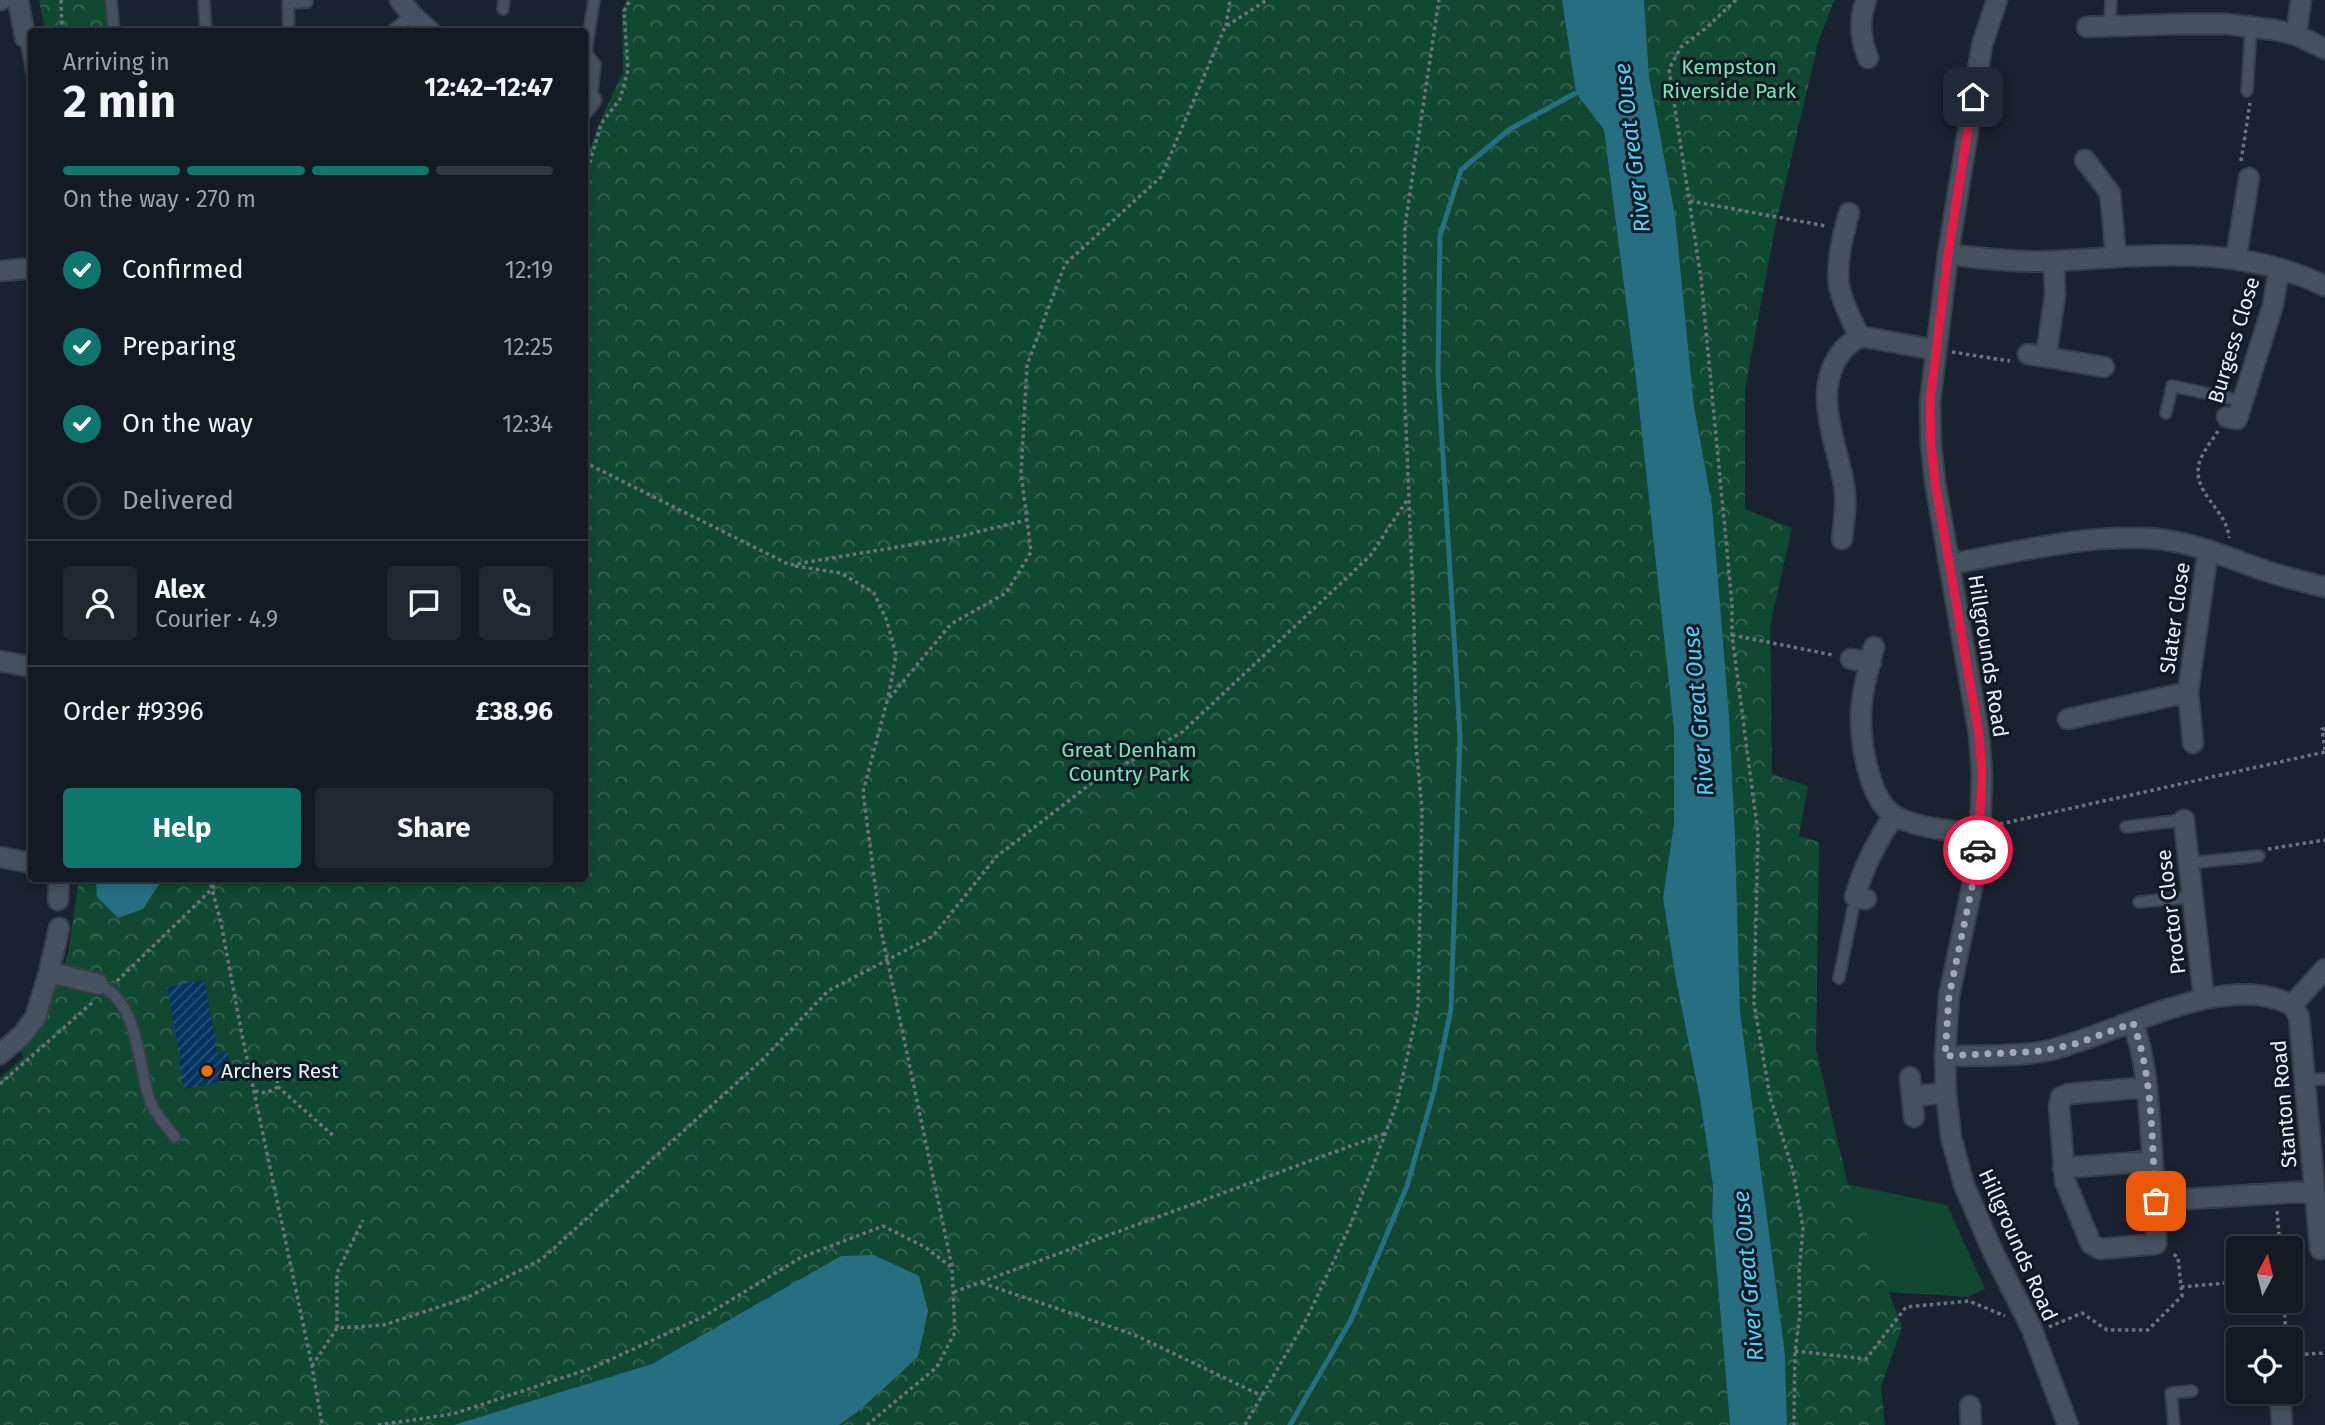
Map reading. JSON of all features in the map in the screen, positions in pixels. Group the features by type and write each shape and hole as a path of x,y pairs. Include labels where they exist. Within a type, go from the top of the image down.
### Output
{"street":[{"path":"18,0 25,37"},
{"path":"1866,0 1861,16 1861,39 1868,58"},
{"name":"Hillgrounds Road","path":"1997,0 1982,45 1948,254 1930,402 1935,482 1979,735 1982,774 1975,873 1949,996 1945,1056 1946,1093 1951,1137 1964,1185 1993,1252 2031,1327 2068,1425"},
{"path":"2295,35 2301,0"},
{"path":"406,7 427,28"},
{"path":"2087,27 2227,24 2295,35 2325,49"},
{"path":"2085,160 2110,193 2116,256"},
{"path":"2236,258 2249,178"},
{"path":"1849,213 1837,234 1839,285 1859,336"},
{"path":"1948,254 1987,260 2054,261 2175,254 2236,258 2279,269 2325,286"},
{"path":"2054,261 2055,295 2037,355 2104,367"},
{"path":"0,271 28,268"},
{"name":"Burgess Close","path":"2227,417 2237,419 2273,305 2279,269"},
{"path":"1859,336 1936,349"},
{"path":"1838,528 1846,505 1827,410 1827,388 1842,351 1859,336"},
{"path":"1950,564 2116,538 2144,538 2208,550 2265,571 2325,587"},
{"name":"Slater Close","path":"2193,743 2188,692 2208,550"},
{"path":"1865,656 1861,729 1878,799 1894,815 1916,824 1980,830"},
{"path":"0,661 28,666"},
{"name":"Slater Close","path":"2068,719 2188,692"},
{"path":"1858,902 1866,862 1894,815"},
{"name":"Proctor Close","path":"2184,820 2204,999"},
{"path":"0,857 28,862"},
{"path":"58,900 59,882"},
{"path":"0,1054 22,1035 35,1018 59,928"},
{"path":"1945,1056 2043,1051 2078,1043 2189,1002 2204,999 2264,995 2279,998 2292,1005 2325,969"},
{"path":"49,972 98,984"},
{"name":"Stanton Road","path":"2292,1005 2299,1016 2314,1191 2323,1250"},
{"path":"2133,1023 2141,1046 2147,1087 2156,1201 2156,1244 2100,1249 2091,1244 2065,1181 2059,1106 2061,1097 2068,1094 2147,1087"},
{"path":"1914,1117 1911,1086 1946,1093"},
{"path":"2063,1168 2152,1161"},
{"path":"2156,1201 2314,1191"},
{"path":"2281,1404 2282,1425"}],"lane":[{"path":"111,0 114,28"},
{"path":"588,39 594,0"},
{"path":"2110,27 2111,0"},
{"path":"204,2 206,28"},
{"path":"289,28 288,3 307,2"},
{"path":"393,28 406,7"},
{"path":"2247,91 2251,27"},
{"path":"25,37 28,52"},
{"path":"588,55 595,65 588,104"},
{"path":"2166,413 2172,386 2243,401"},
{"path":"2126,827 2184,820"},
{"path":"2189,863 2259,856"},
{"path":"2139,902 2193,897"},
{"path":"1839,978 1858,902"},
{"path":"98,984 109,989 123,1007 134,1034 150,1101 175,1137"},
{"path":"2305,1080 2325,1079"},
{"path":"2174,1425 2171,1393 2192,1391"}],"path":[{"path":"61,0 62,28"},
{"path":"588,169 601,124 620,99 628,70 625,11 630,0"},
{"path":"887,701 951,624 1006,593 1031,552 1021,473 1027,365 1065,264 1161,177 1225,27 1230,0"},
{"path":"1225,27 1267,0"},
{"path":"1245,1425 1307,1318 1333,1266 1397,1103 1418,1008 1422,810 1416,745 1404,378 1405,226 1439,0"},
{"path":"1736,0 1681,47 1669,69 1701,278 1732,604 1732,635 1758,834 1754,1003 1770,1097 1793,1171 1803,1228 1799,1273 1800,1314 1795,1351 1794,1425"},
{"path":"2247,91 2250,99 2241,165 2249,178"},
{"path":"1690,201 1825,225 1837,234"},
{"path":"1936,349 2016,362 2037,355"},
{"path":"2227,417 2199,464 2199,484 2226,522 2231,557"},
{"path":"588,464 790,565 841,572 874,593 887,621 897,656 863,792 881,930 952,1267 955,1332 937,1367 867,1425"},
{"path":"337,1328 384,1325 466,1298 542,1259 762,1060 828,991 933,936 996,857 1093,782 1181,733 1370,556 1409,498"},
{"path":"790,565 952,538 1027,520"},
{"path":"1732,635 1825,654"},
{"path":"1980,830 2325,751 2322,729 2325,729"},
{"path":"2259,856 2266,849 2325,840"},
{"path":"210,882 221,923 313,1366 322,1425"},
{"path":"211,890 216,882"},
{"path":"251,1075 264,1068 276,1072 278,1087 335,1138"},
{"path":"255,1091 266,1093 278,1087"},
{"path":"954,1292 1386,1133"},
{"path":"2276,1194 2279,1236"},
{"path":"313,1366 337,1328 337,1273 363,1220"},
{"path":"378,1425 453,1414 592,1368 703,1317 800,1258 883,1226 925,1247 952,1267"},
{"path":"1795,1351 1866,1359 1906,1307 1969,1301 2031,1327 2049,1327 2082,1313 2107,1330 2148,1329 2182,1296 2178,1257 2156,1244"},
{"path":"980,1283 1135,1335 1262,1396"},
{"path":"2181,1287 2226,1283"},
{"path":"2303,1354 2325,1353"}],"green space":[{"path":"39,0 105,0 108,28 42,28 44,25"},
{"name":"Great Denham Country Park","path":"626,0 1562,0 1576,93 1604,130 1636,380 1674,730 1674,823 1663,898 1713,1186 1712,1216 1730,1425 0,1425 0,1078 24,1057 22,1045 42,1023 68,954 79,882 588,882 588,154 623,72 622,11"},
{"name":"Kempston Riverside Park","path":"1644,0 1834,0 1818,43 1775,228 1745,389 1745,509 1792,528 1770,626 1772,774 1808,786 1799,836 1819,842 1816,1050 1848,1184 1902,1327 1881,1387 1885,1425 1787,1425 1785,1354 1740,1011 1729,715 1712,505 1694,406 1675,215 1649,76"},
{"path":"1847,1184 1947,1205 1985,1289 1968,1297 1888,1292"}],"water":[{"name":"River Great Ouse","path":"1562,0 1644,0 1649,76 1675,215 1694,406 1712,505 1729,715 1740,1011 1785,1354 1787,1425 1730,1425 1712,1216 1713,1186 1663,898 1674,823 1674,730 1636,380 1604,130 1576,93"},
{"path":"96,882 160,882 143,909 118,918 97,897"},
{"path":"874,1255 919,1276 928,1311 918,1357 860,1410 839,1425 454,1425 652,1364 841,1256"}],"building":[{"path":"204,980 218,1054 228,1052 234,1079 184,1089 167,987"}],"waterway":[{"path":"1290,1425 1351,1320 1407,1186 1434,1091 1451,1009 1460,736 1438,373 1440,236 1461,170 1510,129 1576,93"}],"way so far":[{"path":"1978,850 1949,996 1945,1056 2043,1051 2078,1043 2133,1023 2141,1046 2147,1087 2156,1201"}],"place":[{"name":"Archers Rest","path":"207,1071"}],"route":[{"path":"1973,97 1948,254 1930,402 1935,482 1979,735 1982,774 1978,850"}]}
